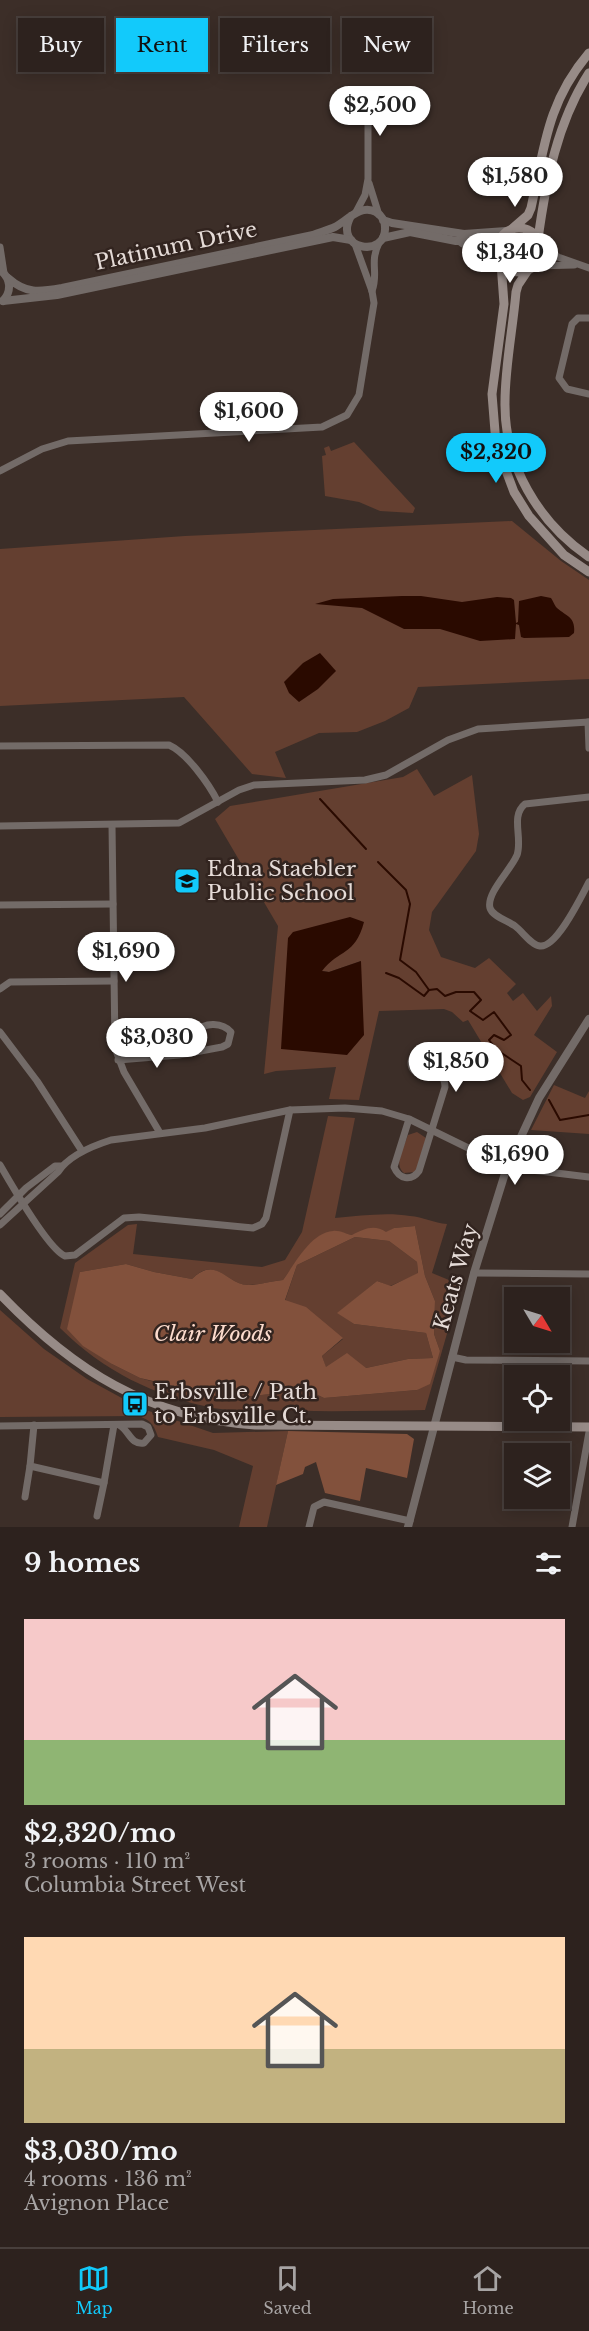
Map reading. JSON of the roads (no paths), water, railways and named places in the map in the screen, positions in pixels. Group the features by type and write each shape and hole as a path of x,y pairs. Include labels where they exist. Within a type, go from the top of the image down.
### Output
{"main road":[{"path":"589,53 575,71 556,106 543,144 528,215 498,243 504,304 492,393 496,444 514,492 529,516 564,555 589,572"},
{"path":"589,73 569,106 563,121 542,206 539,243 541,253 518,285 516,292 505,402 508,436 514,461 531,497 552,525 589,557"},
{"path":"510,230 528,230 539,243"},
{"path":"499,258 514,272 531,268"},
{"path":"0,1294 58,1349 77,1362 128,1392 176,1412 203,1420 255,1425 435,1425 589,1430"}],"street":[{"path":"0,471 42,449 68,441 322,427 337,422 347,415 359,395 373,317 372,291 347,228 365,195 368,179 368,95"},
{"path":"368,179 385,225 372,263 376,281 372,291"},
{"path":"354,214 368,209 392,223 464,234 510,230"},
{"name":"Platinum Drive","path":"4,273 25,290 62,288 305,237 331,229 354,214"},
{"path":"353,242 367,248 381,240 410,232 456,241 474,241 499,258"},
{"name":"Platinum Drive","path":"2,302 57,295 333,237 353,242"},
{"path":"539,243 558,257 589,268"},
{"path":"0,247 9,290 2,302"},
{"path":"531,268 579,266"},
{"path":"589,318 578,318 572,324 559,378 567,389 589,394"},
{"path":"0,826 179,823 254,785 365,780 386,775 448,740 478,729 588,722 589,748"},
{"path":"0,746 169,745 176,749 204,779 218,802"},
{"path":"589,797 525,804 520,808 517,814 518,851 514,861 491,895 489,906 494,914 517,927 533,944 545,946 553,940 572,913 589,882"},
{"path":"112,825 115,1048 118,1060 160,1134"},
{"path":"0,905 113,904"},
{"path":"0,989 10,982 114,981"},
{"name":"Keats Way","path":"409,1524 474,1274 507,1167 538,1098 589,1020"},
{"path":"118,1060 203,1051 228,1044 231,1032 220,1024 202,1028 193,1036 191,1051"},
{"path":"0,1032 38,1081 82,1152"},
{"path":"409,1119 394,1167 400,1176 410,1178 419,1171 445,1081 441,1074 432,1069"},
{"path":"0,1214 82,1152 111,1140 205,1128 290,1110 345,1108 382,1111 409,1119 507,1167 589,1177"},
{"path":"0,1165 21,1200 57,1251 69,1257 75,1255 124,1218 139,1217 253,1228 258,1227 266,1218 290,1110"},
{"path":"0,1225 21,1200"},
{"path":"474,1274 589,1274"},
{"path":"452,1357 466,1360 589,1360"},
{"path":"25,1497 34,1425"},
{"path":"0,1426 116,1425 97,1516"},
{"path":"572,1527 589,1430"},
{"path":"30,1466 104,1483"},
{"path":"580,1483 589,1484"},
{"path":"309,1527 314,1507 324,1502 409,1524"}],"waterway":[{"path":"320,799 366,849"},
{"path":"378,862 406,890 410,904 400,960 416,972 429,990"},
{"path":"386,973 399,978 424,996 429,990 437,989 445,996 456,992 474,992 481,1000 470,1011 483,1020 494,1012 511,1035 504,1040 494,1035 489,1040 497,1050 521,1066 522,1080 530,1090"},
{"path":"549,1100 560,1120 589,1115"}],"place":[{"name":"Edna Staebler Public School","path":"187,881"},
{"name":"Erbsville / Path to Erbsville Ct.","path":"135,1404"}],"park label":[{"name":"Clair Woods","path":"213,1334"}]}
